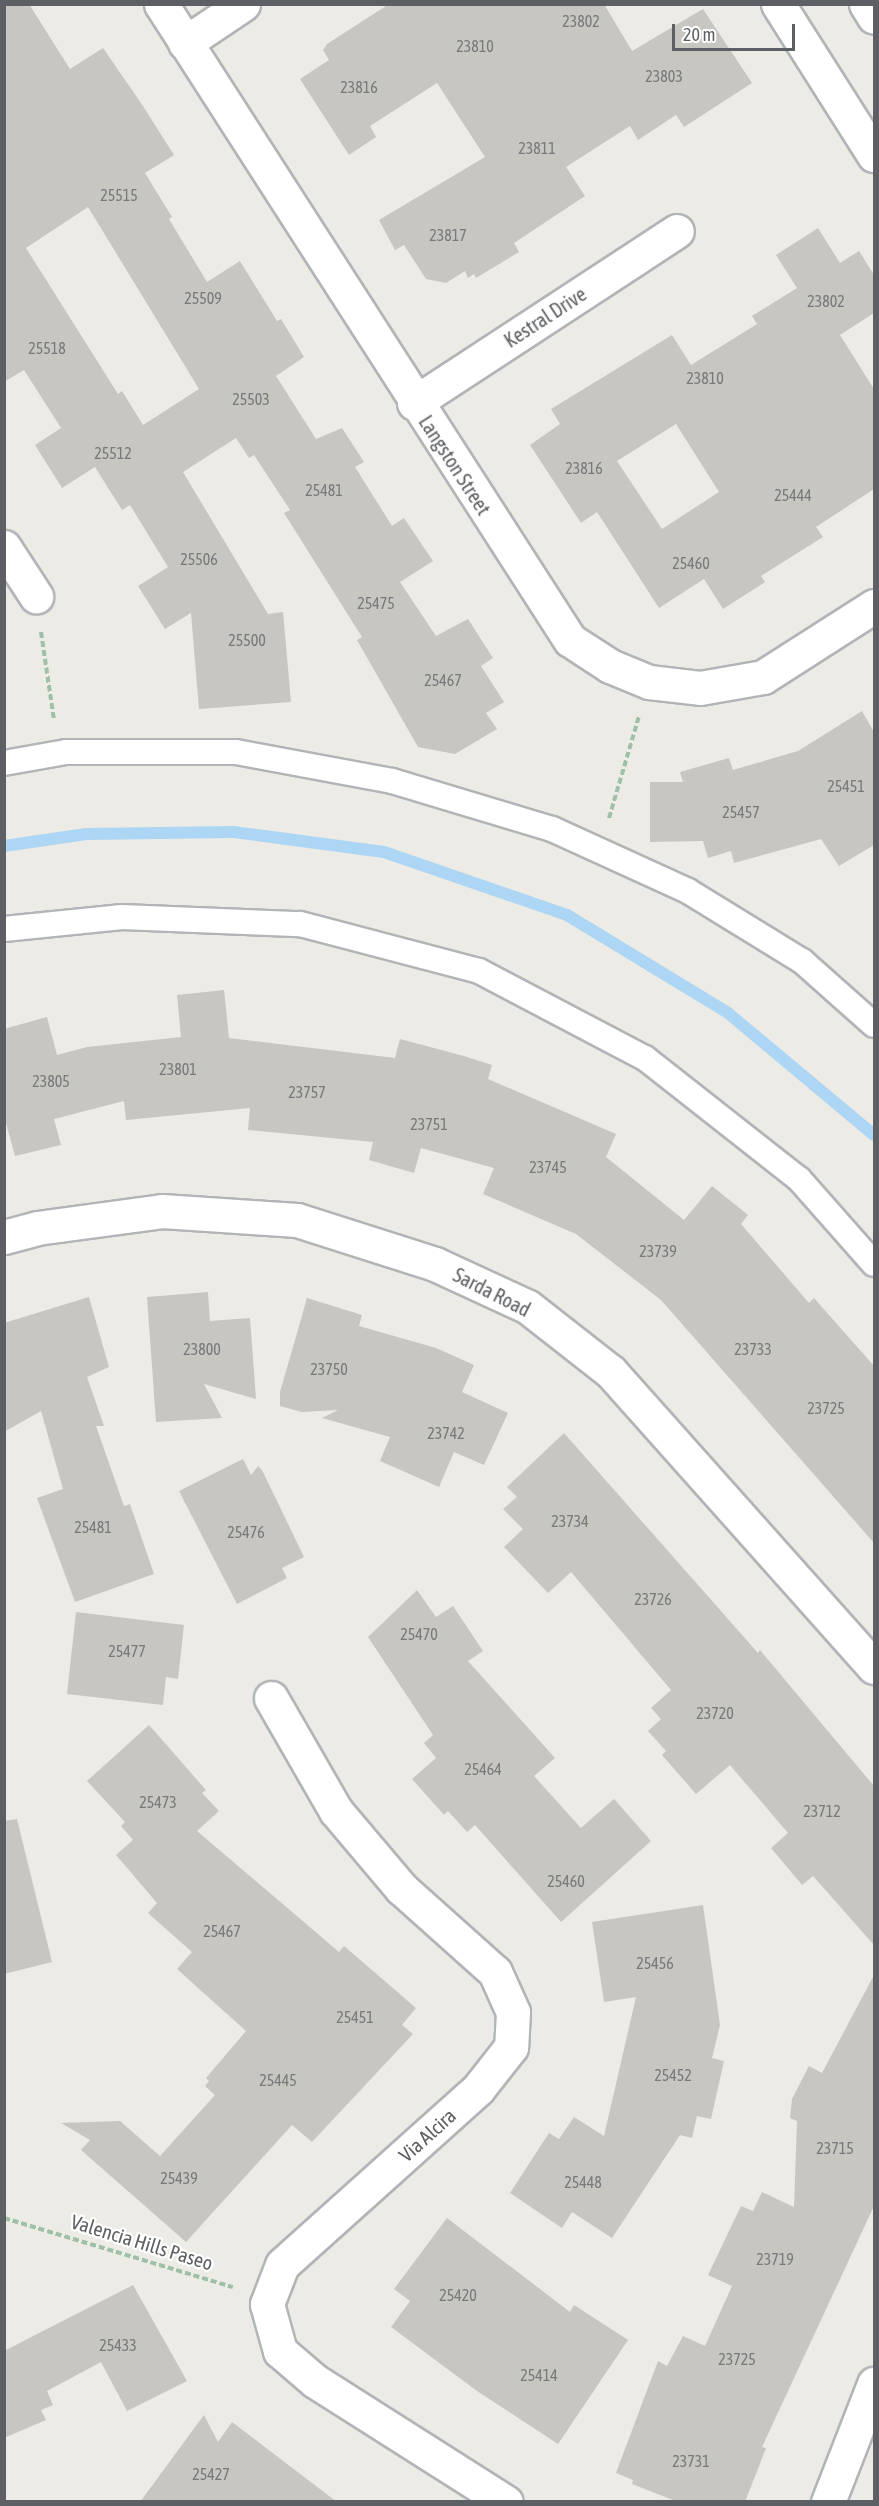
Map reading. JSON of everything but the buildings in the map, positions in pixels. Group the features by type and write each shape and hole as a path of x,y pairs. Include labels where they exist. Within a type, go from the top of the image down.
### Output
{"street":[{"name":"Langston Street","path":"161,4 414,403 570,640 610,666 649,682 700,688 763,677 874,606"},
{"path":"185,43 243,4"},
{"path":"778,4 874,155"},
{"path":"866,4 874,18"},
{"name":"Kestral Drive","path":"414,403 677,231"},
{"path":"4,548 36,596"},
{"name":"Sarda Road","path":"4,1237 37,1228 162,1211 297,1220 435,1264 528,1307 611,1372 874,1667"},
{"name":"Via Alcira","path":"267,2304 282,2265 478,2089 511,2048 513,2012 495,1972 401,1888 336,1811 271,1698"},
{"path":"267,2304 279,2351 315,2381 506,2502"},
{"path":"828,2502 874,2384"}],"lane":[{"path":"4,763 66,752 236,752 392,781 552,829 688,891 802,961 874,1025"},
{"path":"4,929 122,917 300,924 478,971 645,1058 800,1179 874,1264"}],"path":[{"path":"36,596 56,727"},
{"name":"Valencia Hills Paseo","path":"4,2218 225,2283 267,2304"}],"waterway":[{"path":"4,846 86,834 234,832 384,852 567,915 728,1013 874,1135"}]}
